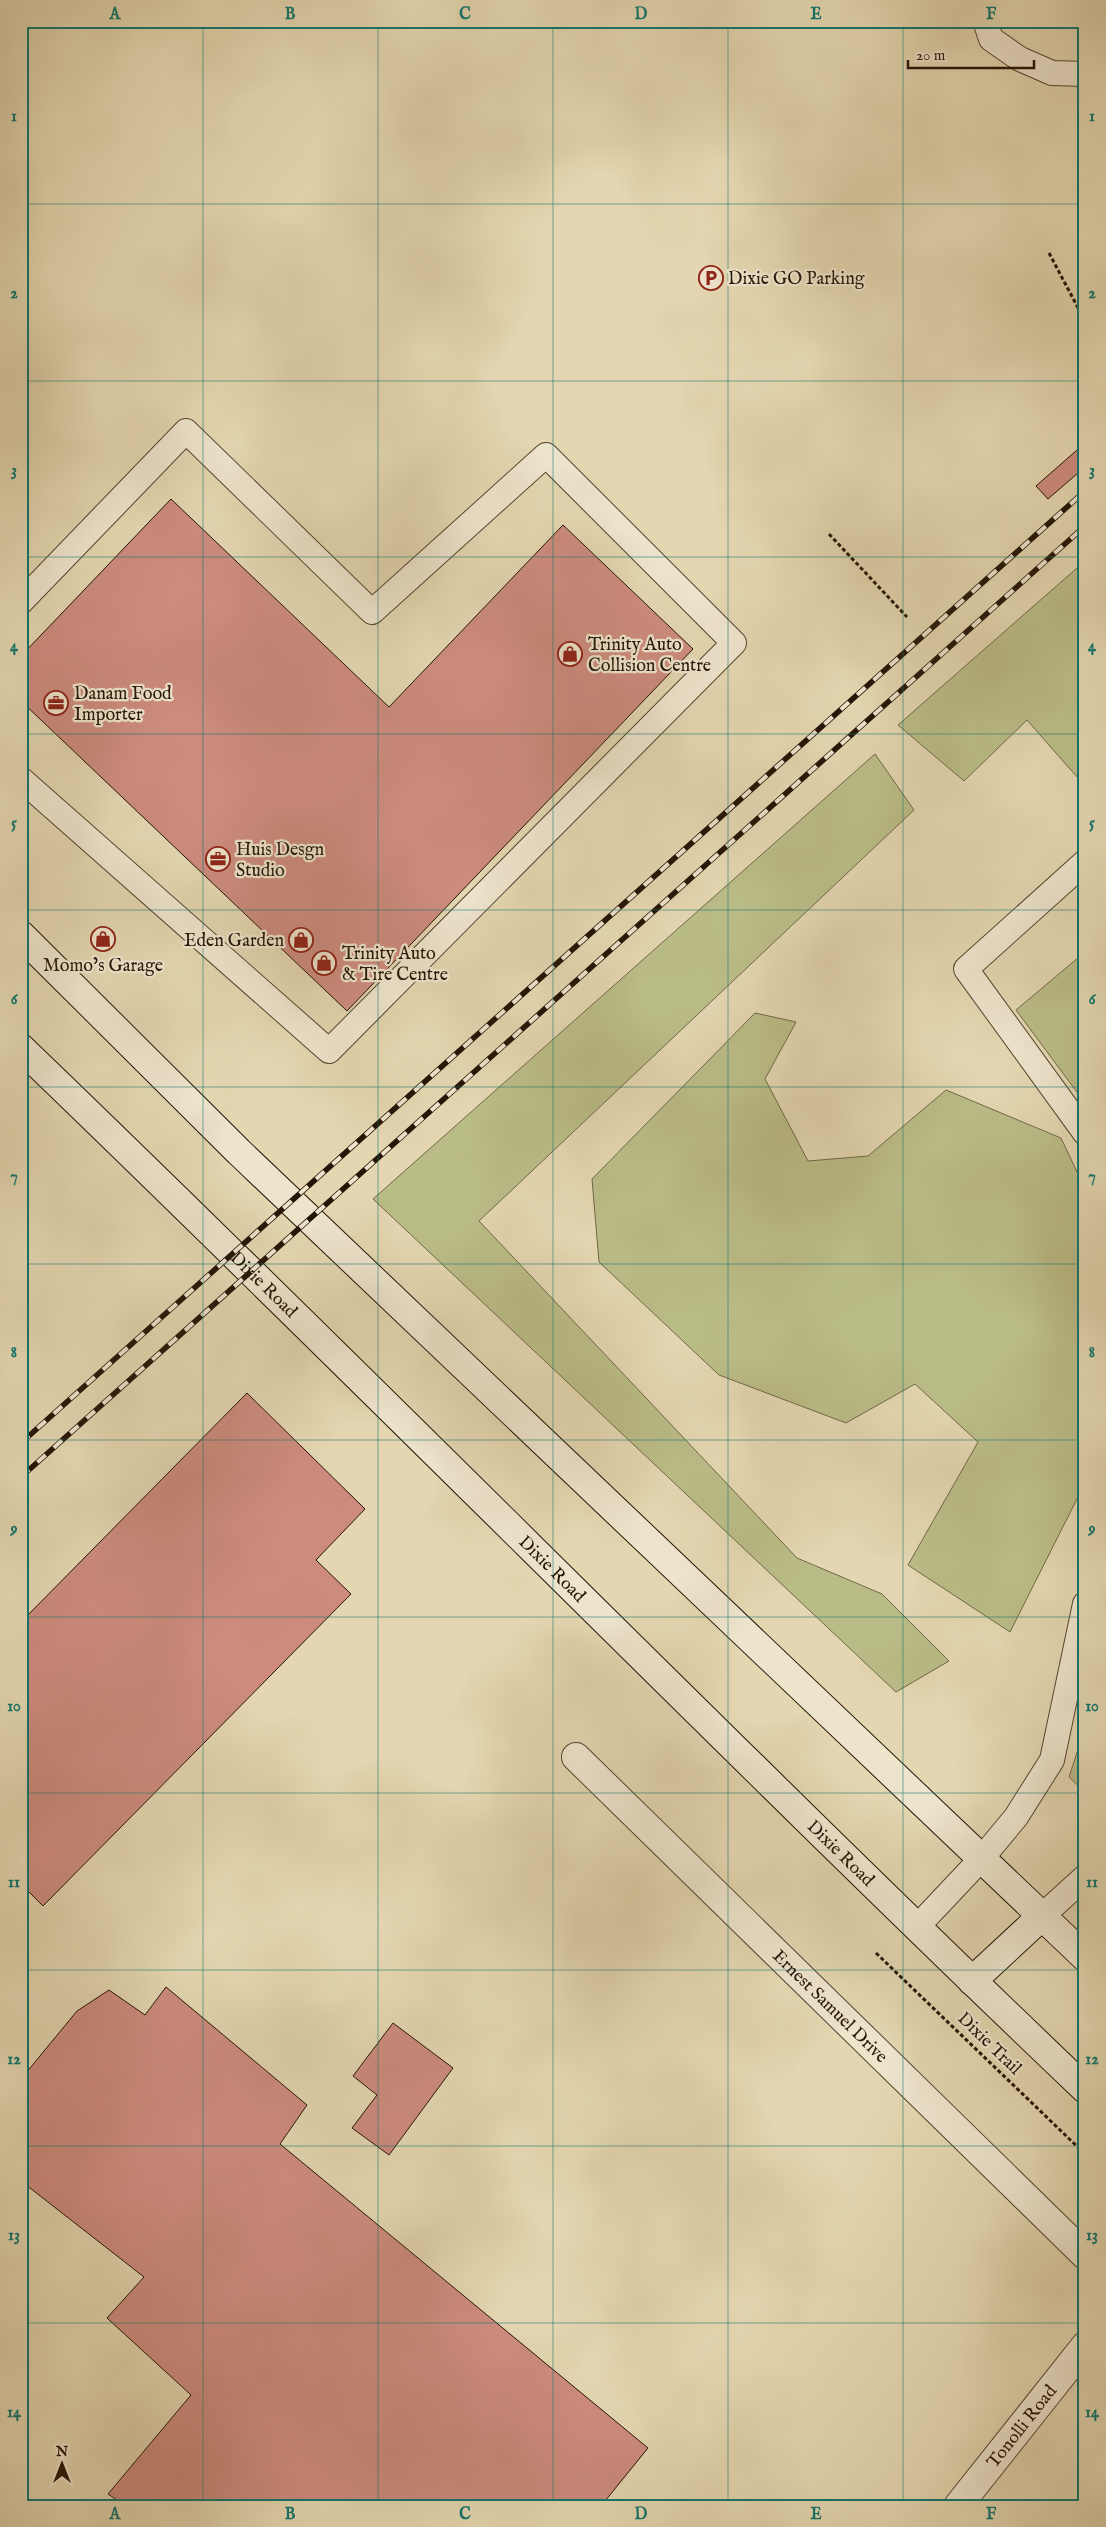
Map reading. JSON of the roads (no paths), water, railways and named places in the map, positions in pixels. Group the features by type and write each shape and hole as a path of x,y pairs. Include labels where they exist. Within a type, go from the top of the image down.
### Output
{"main road":[{"path":"21,934 246,1159 1085,1957"},
{"name":"Dixie Road","path":"21,1048 430,1446 972,1981 1085,2089"},
{"name":"Ernest Samuel Drive","path":"576,1757 1085,2255"},
{"path":"972,1981 1042,1916"},
{"name":"Tonolli Road","path":"965,2503 1085,2346"}],"lane":[{"path":"985,21 991,39 1020,59 1052,73 1085,74"},
{"path":"21,602 186,431 372,612 546,455 734,643 329,1051 21,779"},
{"path":"1085,862 966,968 1085,1133"},
{"path":"917,1927 982,1858 1016,1817 1052,1760 1085,1604"},
{"path":"1042,1916 1085,1877"}],"railway":[{"path":"21,1443 1085,491"},
{"path":"21,1477 1085,526"}],"place":[{"name":"Dixie GO Parking","path":"711,278"},
{"name":"Trinity Auto Collision Centre","path":"570,654"},
{"name":"Danam Food Importer","path":"56,703"},
{"name":"Huis Desgn Studio","path":"218,859"},
{"name":"Momo’s Garage","path":"103,939"},
{"name":"Eden Garden","path":"301,940"},
{"name":"Trinity Auto & Tire Centre","path":"324,963"}]}
